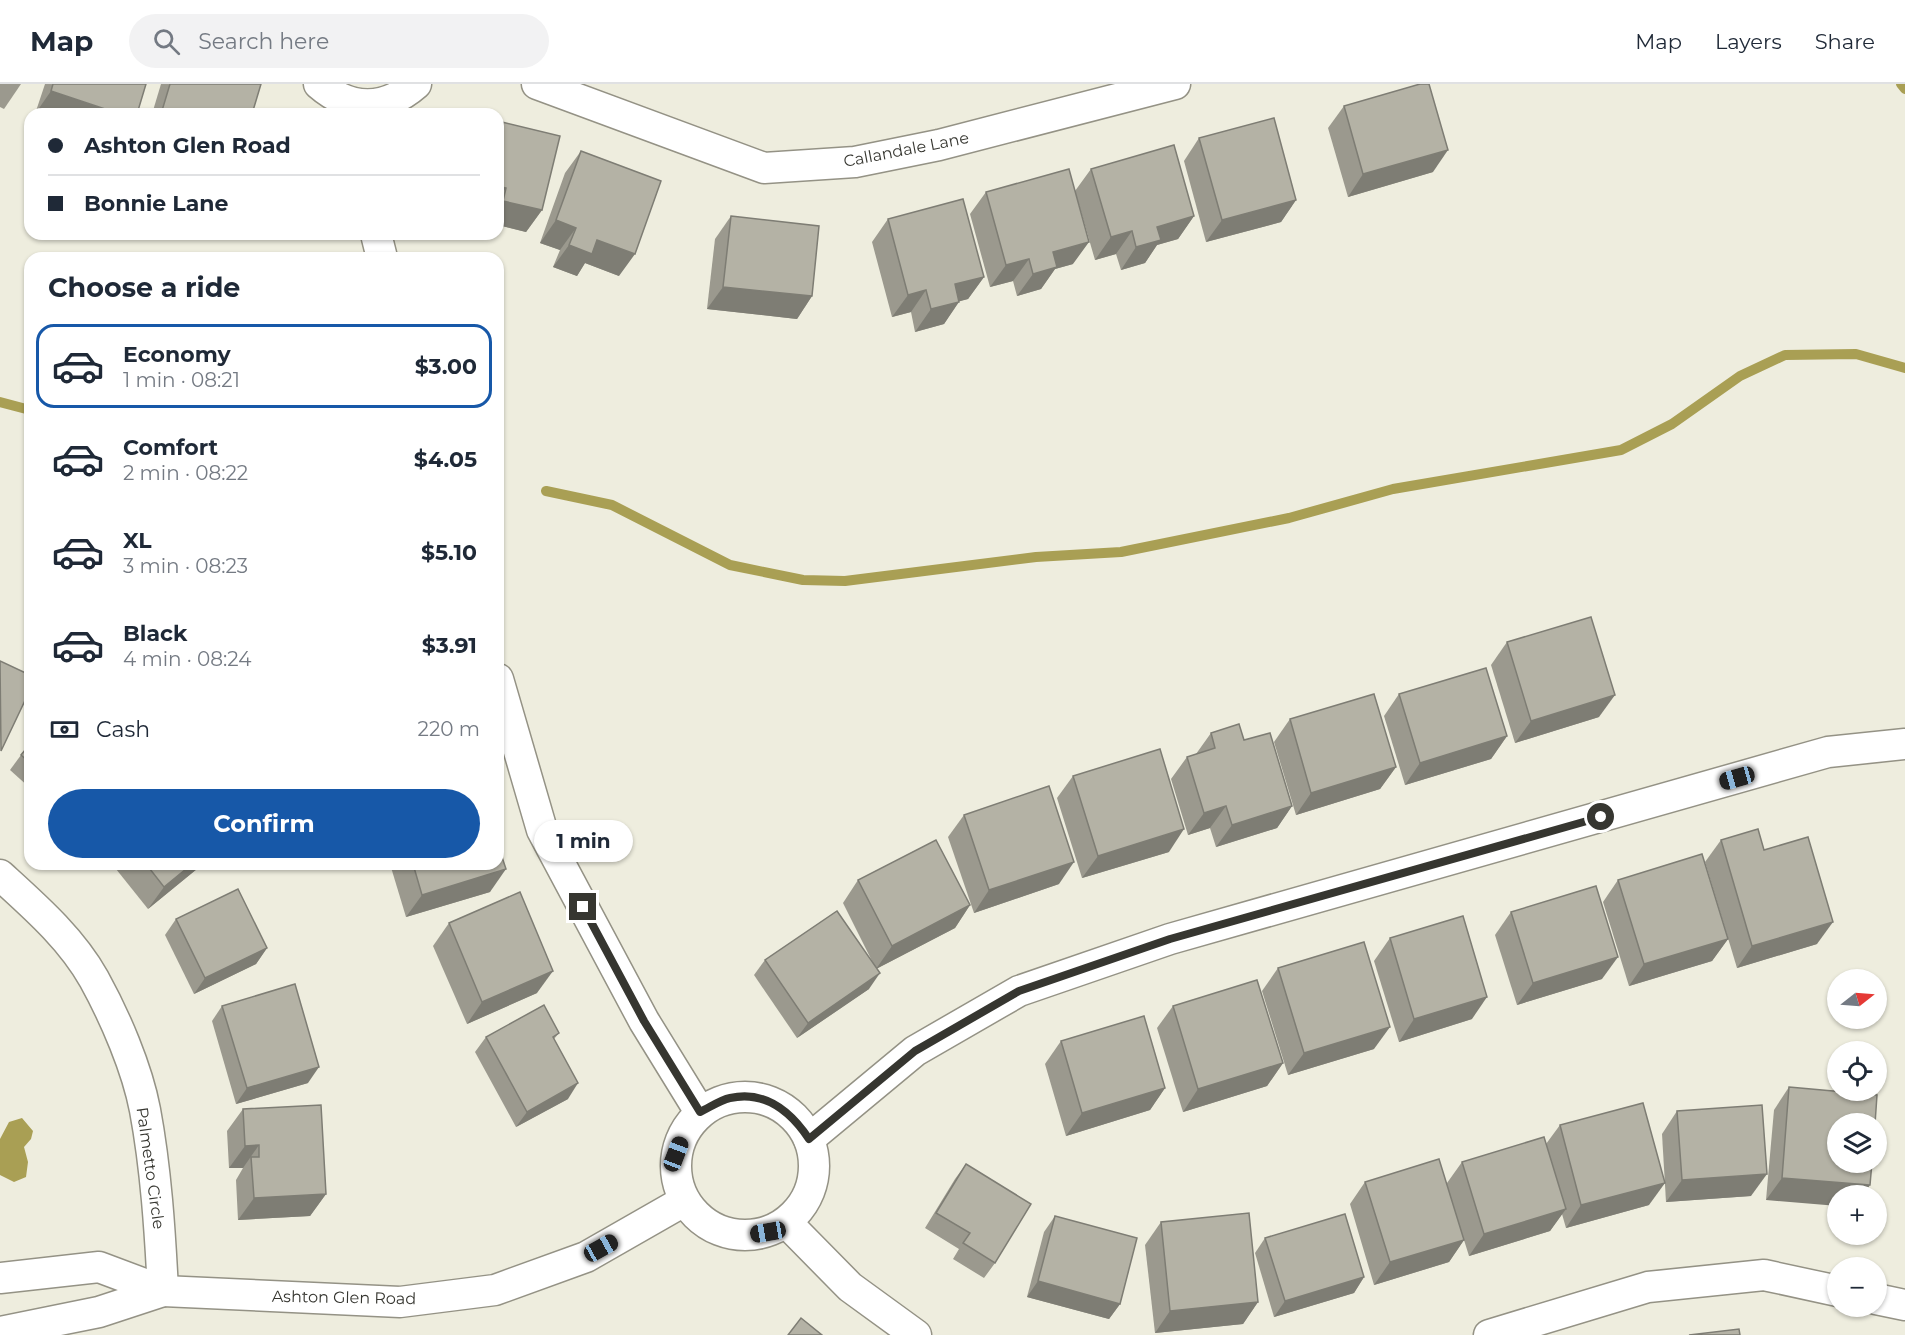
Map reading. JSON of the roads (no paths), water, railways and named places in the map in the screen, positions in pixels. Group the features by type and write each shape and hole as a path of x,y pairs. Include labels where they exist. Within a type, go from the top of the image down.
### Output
{"street":[{"path":"319,84 353,108"},
{"path":"365,108 399,98 416,84"},
{"name":"Callandale Lane","path":"537,84 764,168 855,162 939,145 1097,94 1175,84"},
{"path":"504,700 542,830 644,1021 700,1112"},
{"path":"809,1139 915,1051 1019,991 1170,939 1828,752 1905,744"},
{"name":"Palmetto Circle","path":"0,875 49,920 93,978 123,1042 145,1109 161,1235 163,1291"},
{"path":"753,1097 777,1104 795,1119 809,1139 814,1158 813,1183 803,1205 787,1222 768,1232 744,1237 720,1232 699,1219 684,1201 676,1178 676,1154 684,1131 700,1112 729,1098 753,1097"},
{"name":"Ashton Glen Road","path":"0,1278 99,1267 163,1291 400,1302 495,1290 586,1257 684,1201"},
{"path":"787,1222 850,1287 916,1335"},
{"path":"1489,1335 1648,1287 1764,1275 1827,1289"},
{"name":"Ashton Glen Road","path":"0,1332 99,1312 163,1291"},
{"path":"1887,1301 1905,1305"}],"waterway":[{"path":"1901,84 1905,89"},
{"path":"546,491 612,505 730,565 803,580 845,581 1036,557 1121,552 1289,518 1393,489 1621,450 1672,424 1740,376 1785,355 1856,354 1905,368"},
{"path":"0,402 24,408"}]}
